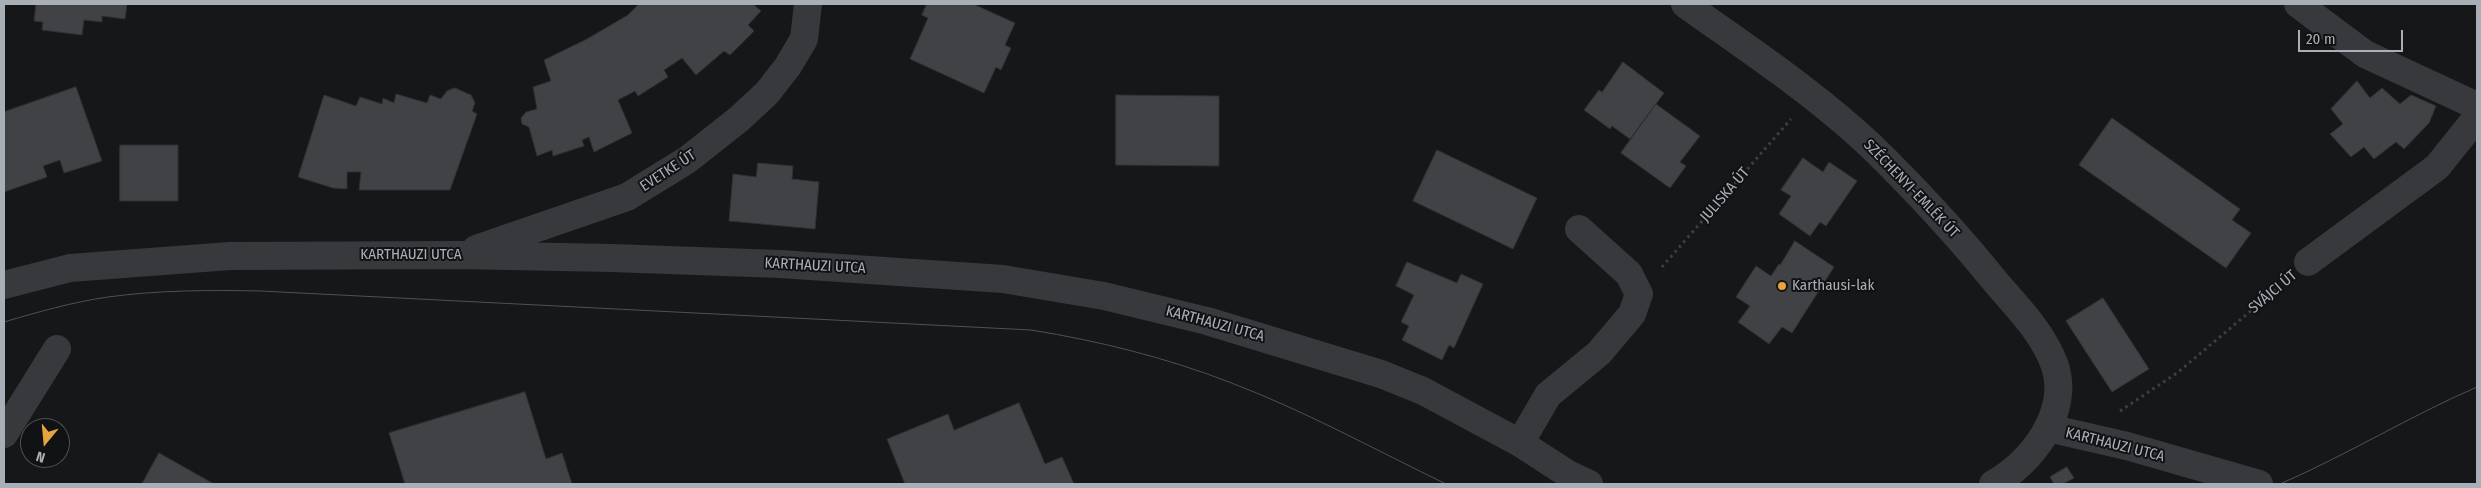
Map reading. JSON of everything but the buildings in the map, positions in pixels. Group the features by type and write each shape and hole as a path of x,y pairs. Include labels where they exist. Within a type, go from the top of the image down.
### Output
{"street":[{"name":"EVETKE ÚT","path":"458,255 627,197 687,160 739,119 767,93 788,66 804,39 808,4"},
{"name":"SZÉCHENYI-EMLÉK ÚT","path":"1685,4 1811,96 1870,146 1965,245 2037,331 2055,366 2058,400 2048,428"},
{"path":"2298,4 2366,54 2477,106"},
{"name":"SVÁJCI ÚT","path":"2308,262 2437,167 2477,117"},
{"path":"1520,443 1548,395 1598,353 1632,314 1639,294 1629,274 1579,229"},
{"name":"KARTHAUZI UTCA","path":"4,286 70,268 221,256 458,255 612,258 898,271 1004,279 1104,296 1207,320 1381,374 1423,391 1520,443 1568,474 1589,484"},
{"path":"4,434 57,349"},
{"name":"KARTHAUZI UTCA","path":"1994,484 2003,479 2026,458 2048,428 2127,446 2258,484"}],"path":[{"name":"JULISKA ÚT","path":"1639,294 1811,96"},
{"name":"SVÁJCI ÚT","path":"2115,413 2132,405 2177,373 2308,262"}],"tram line":[{"path":"4,322 69,304 108,297 165,292 261,291 1031,330 1131,351 1205,373 1311,417 1446,484"},
{"path":"2280,484 2477,387"}],"place":[{"name":"Karthausi-lak","path":"1782,286"}]}
